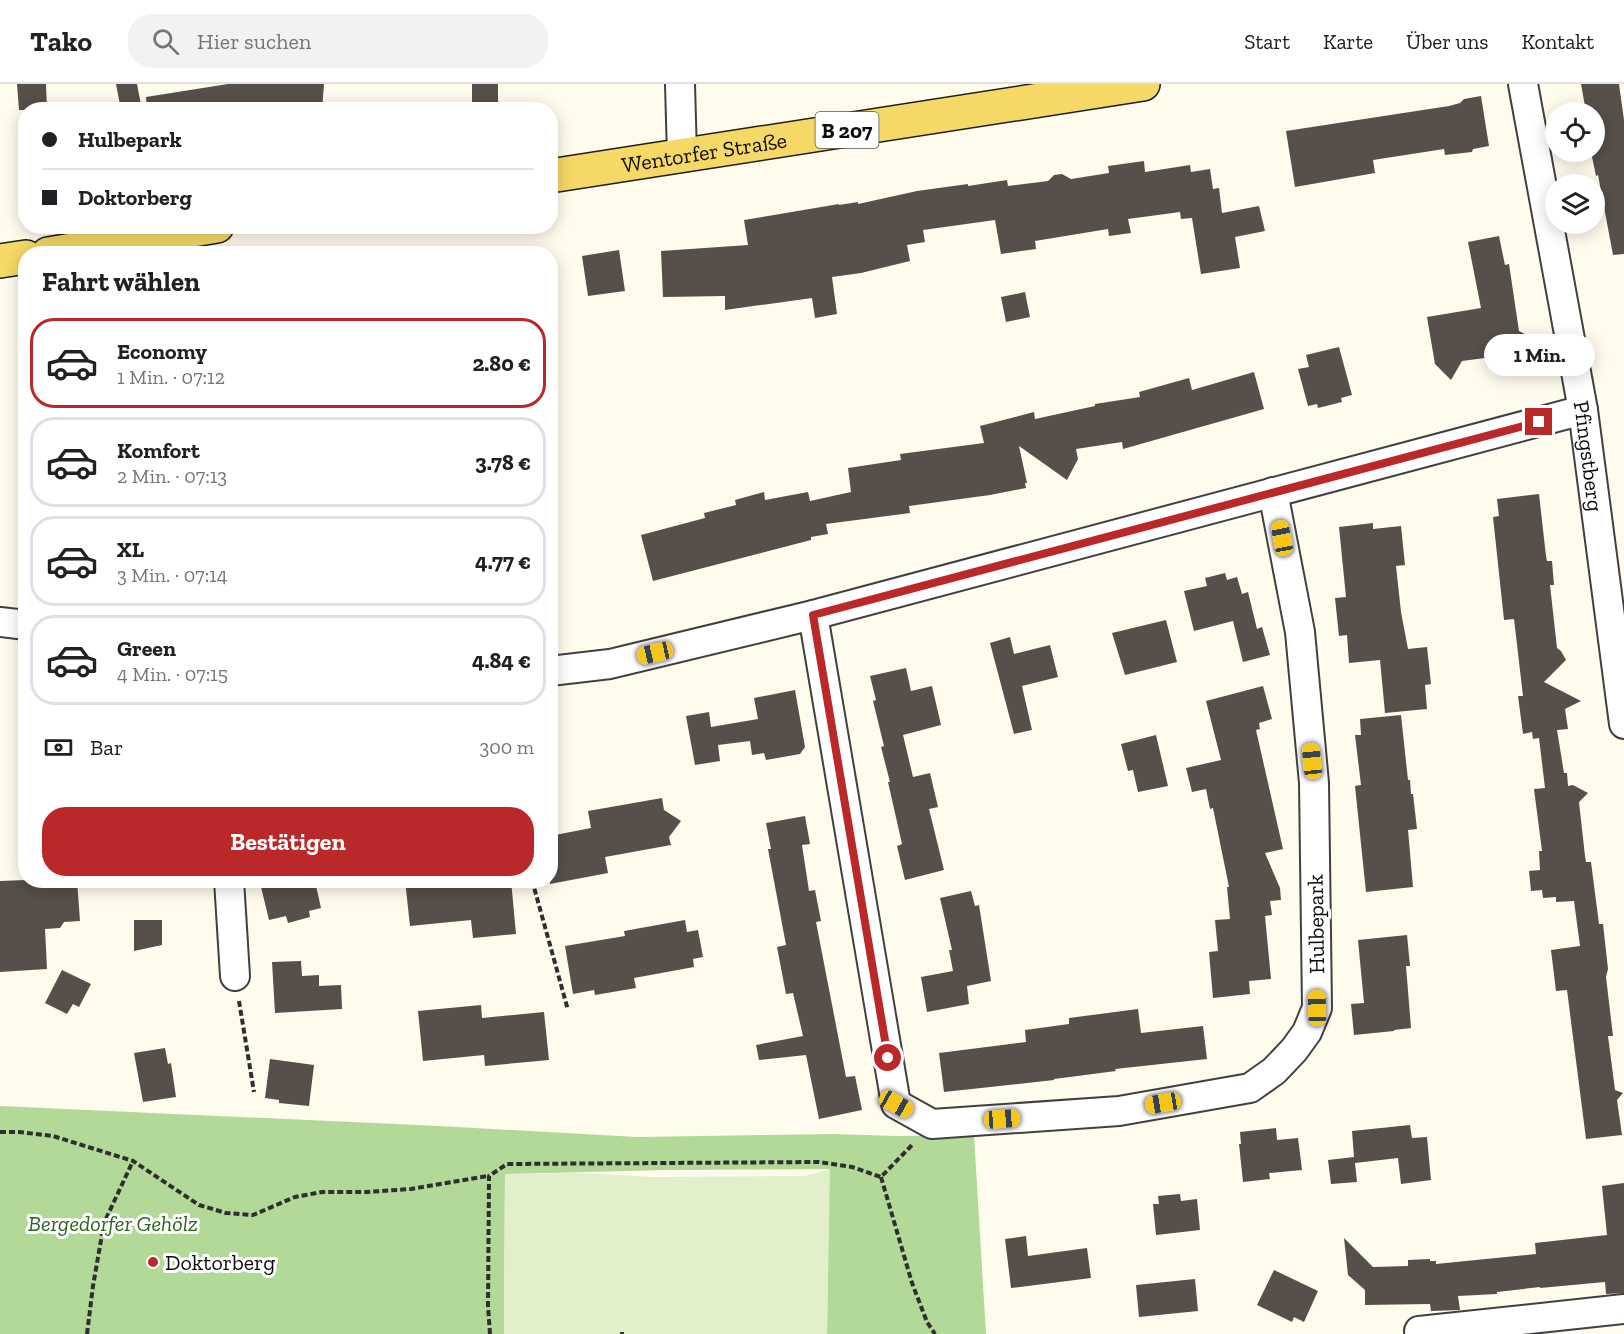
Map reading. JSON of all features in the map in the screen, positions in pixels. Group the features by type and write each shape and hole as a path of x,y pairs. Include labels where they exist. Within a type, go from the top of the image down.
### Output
{"main road":[{"name":"Wentorfer Straße","path":"558,175 682,156 1072,89 1143,84"},
{"path":"96,246 169,234"},
{"path":"0,261 18,258"}],"street":[{"path":"680,84 682,156"},
{"name":"Pfingstberg","path":"1522,84 1584,410 1624,724"},
{"path":"558,670 610,664 813,615 1584,410"},
{"name":"Hulbepark","path":"932,1124 1119,1111 1250,1088 1274,1071 1307,1032 1317,1008 1314,783 1300,632 1273,492"},
{"path":"813,615 896,1104 932,1124"},
{"path":"0,622 18,624"},
{"path":"230,888 235,976"},
{"path":"1419,1331 1624,1309"}],"path":[{"path":"534,888 568,1010"},
{"path":"235,976 254,1092"},
{"path":"881,1177 932,1124"},
{"path":"0,1132 52,1136 133,1161 199,1205 226,1213 253,1215 295,1197 322,1192 411,1189 489,1176 507,1164 819,1162 852,1167 881,1177"},
{"path":"87,1334 104,1223 133,1161"},
{"path":"489,1176 488,1306 490,1334"},
{"path":"881,1177 912,1283 927,1322 935,1334"}],"green space":[{"name":"Bergedorfer Gehölz","path":"0,1106 637,1137 835,1134 974,1135 986,1334 827,1334 829,1169 505,1174 504,1334 0,1334"},
{"path":"830,1169 827,1334 504,1334 505,1174 579,1173 653,1177 805,1176"}],"building":[{"path":"17,84 46,84 47,102 18,102"},
{"path":"116,84 137,84 140,102 119,102"},
{"path":"228,84 324,84 323,102 146,102 146,97"},
{"path":"472,84 498,84 498,102 472,102"},
{"path":"1581,84 1619,84 1624,120 1624,254 1613,255 1605,212 1605,174 1596,174 1593,162 1605,162 1605,102 1584,102"},
{"path":"1481,96 1489,146 1473,149 1472,152 1445,155 1444,149 1373,160 1375,173 1295,187 1286,131 1449,106 1460,103 1464,99"},
{"path":"1144,161 1145,172 1190,165 1191,172 1210,169 1213,189 1219,188 1222,213 1259,206 1265,231 1235,237 1240,268 1201,274 1192,218 1181,219 1180,212 1128,219 1131,233 1109,236 1108,229 1035,241 1036,249 1001,254 995,220 923,230 925,242 907,245 910,261 861,273 832,277 837,314 815,318 812,298 725,310 725,296 663,297 661,251 748,245 744,220 839,204 858,202 858,204 917,191 968,184 968,186 1007,180 1008,186 1048,181 1054,175 1062,174 1071,179 1109,173 1108,166"},
{"path":"1499,236 1505,265 1509,264 1519,331 1525,334 1526,345 1520,351 1500,354 1500,356 1462,361 1451,380 1435,364 1427,317 1481,308 1468,242"},
{"path":"619,250 625,291 588,296 582,256"},
{"path":"1025,292 1030,317 1006,322 1001,297"},
{"path":"1339,347 1352,395 1341,398 1342,402 1318,408 1317,404 1308,406 1298,369 1309,367 1306,355"},
{"path":"1254,372 1264,409 1123,449 1122,442 1076,449 1078,459 1067,480 1019,446 1027,483 1025,483 1026,488 909,506 910,513 826,524 828,534 811,537 811,540 653,581 641,535 705,518 704,513 736,505 735,500 764,492 765,500 808,492 810,501 851,492 848,468 901,460 900,454 984,443 980,426 1034,412 1035,419 1095,406 1095,404 1140,397 1139,392 1189,378 1192,390"},
{"path":"1539,494 1546,556 1547,561 1552,561 1554,585 1550,585 1557,648 1566,660 1544,682 1581,701 1565,709 1568,729 1557,730 1568,786 1573,785 1588,793 1579,802 1585,856 1586,862 1591,862 1599,924 1603,924 1613,1036 1608,1036 1615,1090 1623,1093 1617,1100 1622,1135 1586,1139 1567,990 1556,991 1551,950 1580,946 1574,901 1556,902 1556,897 1543,898 1542,890 1531,891 1529,871 1540,870 1539,851 1542,851 1534,789 1545,788 1539,738 1533,739 1532,732 1523,734 1518,696 1523,696 1514,619 1504,620 1493,517 1499,516 1497,499"},
{"path":"1373,523 1373,529 1401,526 1405,565 1396,566 1401,612 1408,649 1427,647 1431,684 1425,685 1427,709 1385,713 1380,660 1349,663 1347,635 1339,636 1335,598 1346,597 1339,527"},
{"path":"1225,573 1227,580 1237,577 1242,594 1248,592 1257,629 1262,627 1270,655 1243,662 1233,621 1194,631 1184,591 1207,586 1205,578"},
{"path":"1166,620 1177,662 1125,675 1112,633"},
{"path":"1010,637 1014,654 1050,645 1058,677 1022,686 1032,730 1014,734 990,643"},
{"path":"906,668 911,691 932,686 941,725 903,735 913,777 930,773 938,807 929,809 944,870 905,880 897,846 902,844 881,747 884,746 873,701 876,700 870,676"},
{"path":"1263,686 1272,719 1259,723 1260,729 1256,730 1283,849 1265,853 1280,888 1281,900 1270,901 1272,915 1265,916 1271,979 1249,981 1250,994 1213,998 1209,952 1218,951 1215,920 1230,919 1227,887 1229,887 1213,808 1210,809 1206,789 1192,792 1186,768 1221,760 1206,701"},
{"path":"795,690 805,747 800,754 766,760 764,753 752,755 750,741 718,745 720,761 695,765 686,716 709,712 711,727 758,719 754,698"},
{"path":"1401,715 1408,780 1410,780 1411,794 1413,794 1417,829 1408,830 1413,887 1366,892 1355,786 1361,785 1355,735 1361,735 1360,719"},
{"path":"1156,735 1168,786 1138,792 1133,770 1128,771 1121,744"},
{"path":"662,798 664,810 681,821 669,837 671,845 605,857 608,873 558,882 558,834 591,828 588,811"},
{"path":"805,816 810,844 802,845 809,891 815,890 821,921 816,922 846,1077 855,1076 862,1110 819,1119 806,1055 759,1060 756,1045 803,1036 793,993 786,994 777,947 786,945 768,849 771,849 766,823"},
{"path":"18,880 18,888 78,888 80,921 64,922 60,928 45,929 47,969 0,972 0,881"},
{"path":"261,888 317,888 321,908 309,911 310,917 288,923 286,916 269,920"},
{"path":"406,888 512,888 516,934 473,938 471,920 410,926"},
{"path":"971,891 975,906 979,905 991,981 967,986 969,1004 927,1012 921,977 953,971 949,950 952,950 940,898"},
{"path":"134,920 162,920 162,945 134,951"},
{"path":"685,920 687,932 698,930 703,957 693,959 694,967 634,978 636,988 595,995 594,990 573,994 565,946 625,936 624,931"},
{"path":"1407,935 1410,966 1406,966 1411,1028 1354,1035 1351,1004 1364,1003 1358,940"},
{"path":"301,961 302,976 319,975 319,986 341,985 342,1009 275,1013 272,962"},
{"path":"62,970 91,984 79,1007 73,1004 67,1014 45,1003"},
{"path":"481,1005 482,1018 544,1012 549,1060 485,1066 484,1055 423,1061 418,1011"},
{"path":"1138,1009 1141,1033 1203,1026 1207,1059 944,1092 939,1053 1026,1042 1025,1030 1069,1024 1069,1018"},
{"path":"165,1048 168,1064 171,1063 176,1097 143,1102 134,1053"},
{"path":"270,1059 314,1065 309,1106 279,1103 279,1100 265,1098"},
{"path":"1410,1125 1412,1138 1427,1137 1431,1180 1401,1184 1398,1158 1355,1163 1357,1182 1331,1184 1328,1160 1354,1157 1352,1131"},
{"path":"1276,1128 1277,1140 1298,1138 1302,1170 1269,1173 1270,1179 1243,1182 1240,1132"},
{"path":"1624,1183 1624,1293 1606,1294 1605,1282 1540,1287 1497,1292 1497,1294 1458,1296 1460,1310 1431,1311 1430,1304 1365,1305 1365,1290 1348,1275 1344,1238 1373,1267 1408,1266 1408,1260 1430,1259 1430,1261 1436,1261 1436,1264 1536,1254 1535,1243 1607,1235 1602,1186"},
{"path":"1180,1194 1181,1201 1197,1199 1200,1230 1156,1235 1153,1204 1159,1204 1158,1196"},
{"path":"1026,1236 1028,1256 1087,1248 1091,1278 1011,1288 1005,1239"},
{"path":"1274,1270 1318,1291 1304,1322 1294,1317 1292,1322 1257,1305"},
{"path":"1195,1279 1198,1311 1139,1317 1136,1285"}],"place":[{"name":"Doktorberg","path":"153,1262"}],"route":[{"path":"888,1058 813,615 1539,422"}]}
